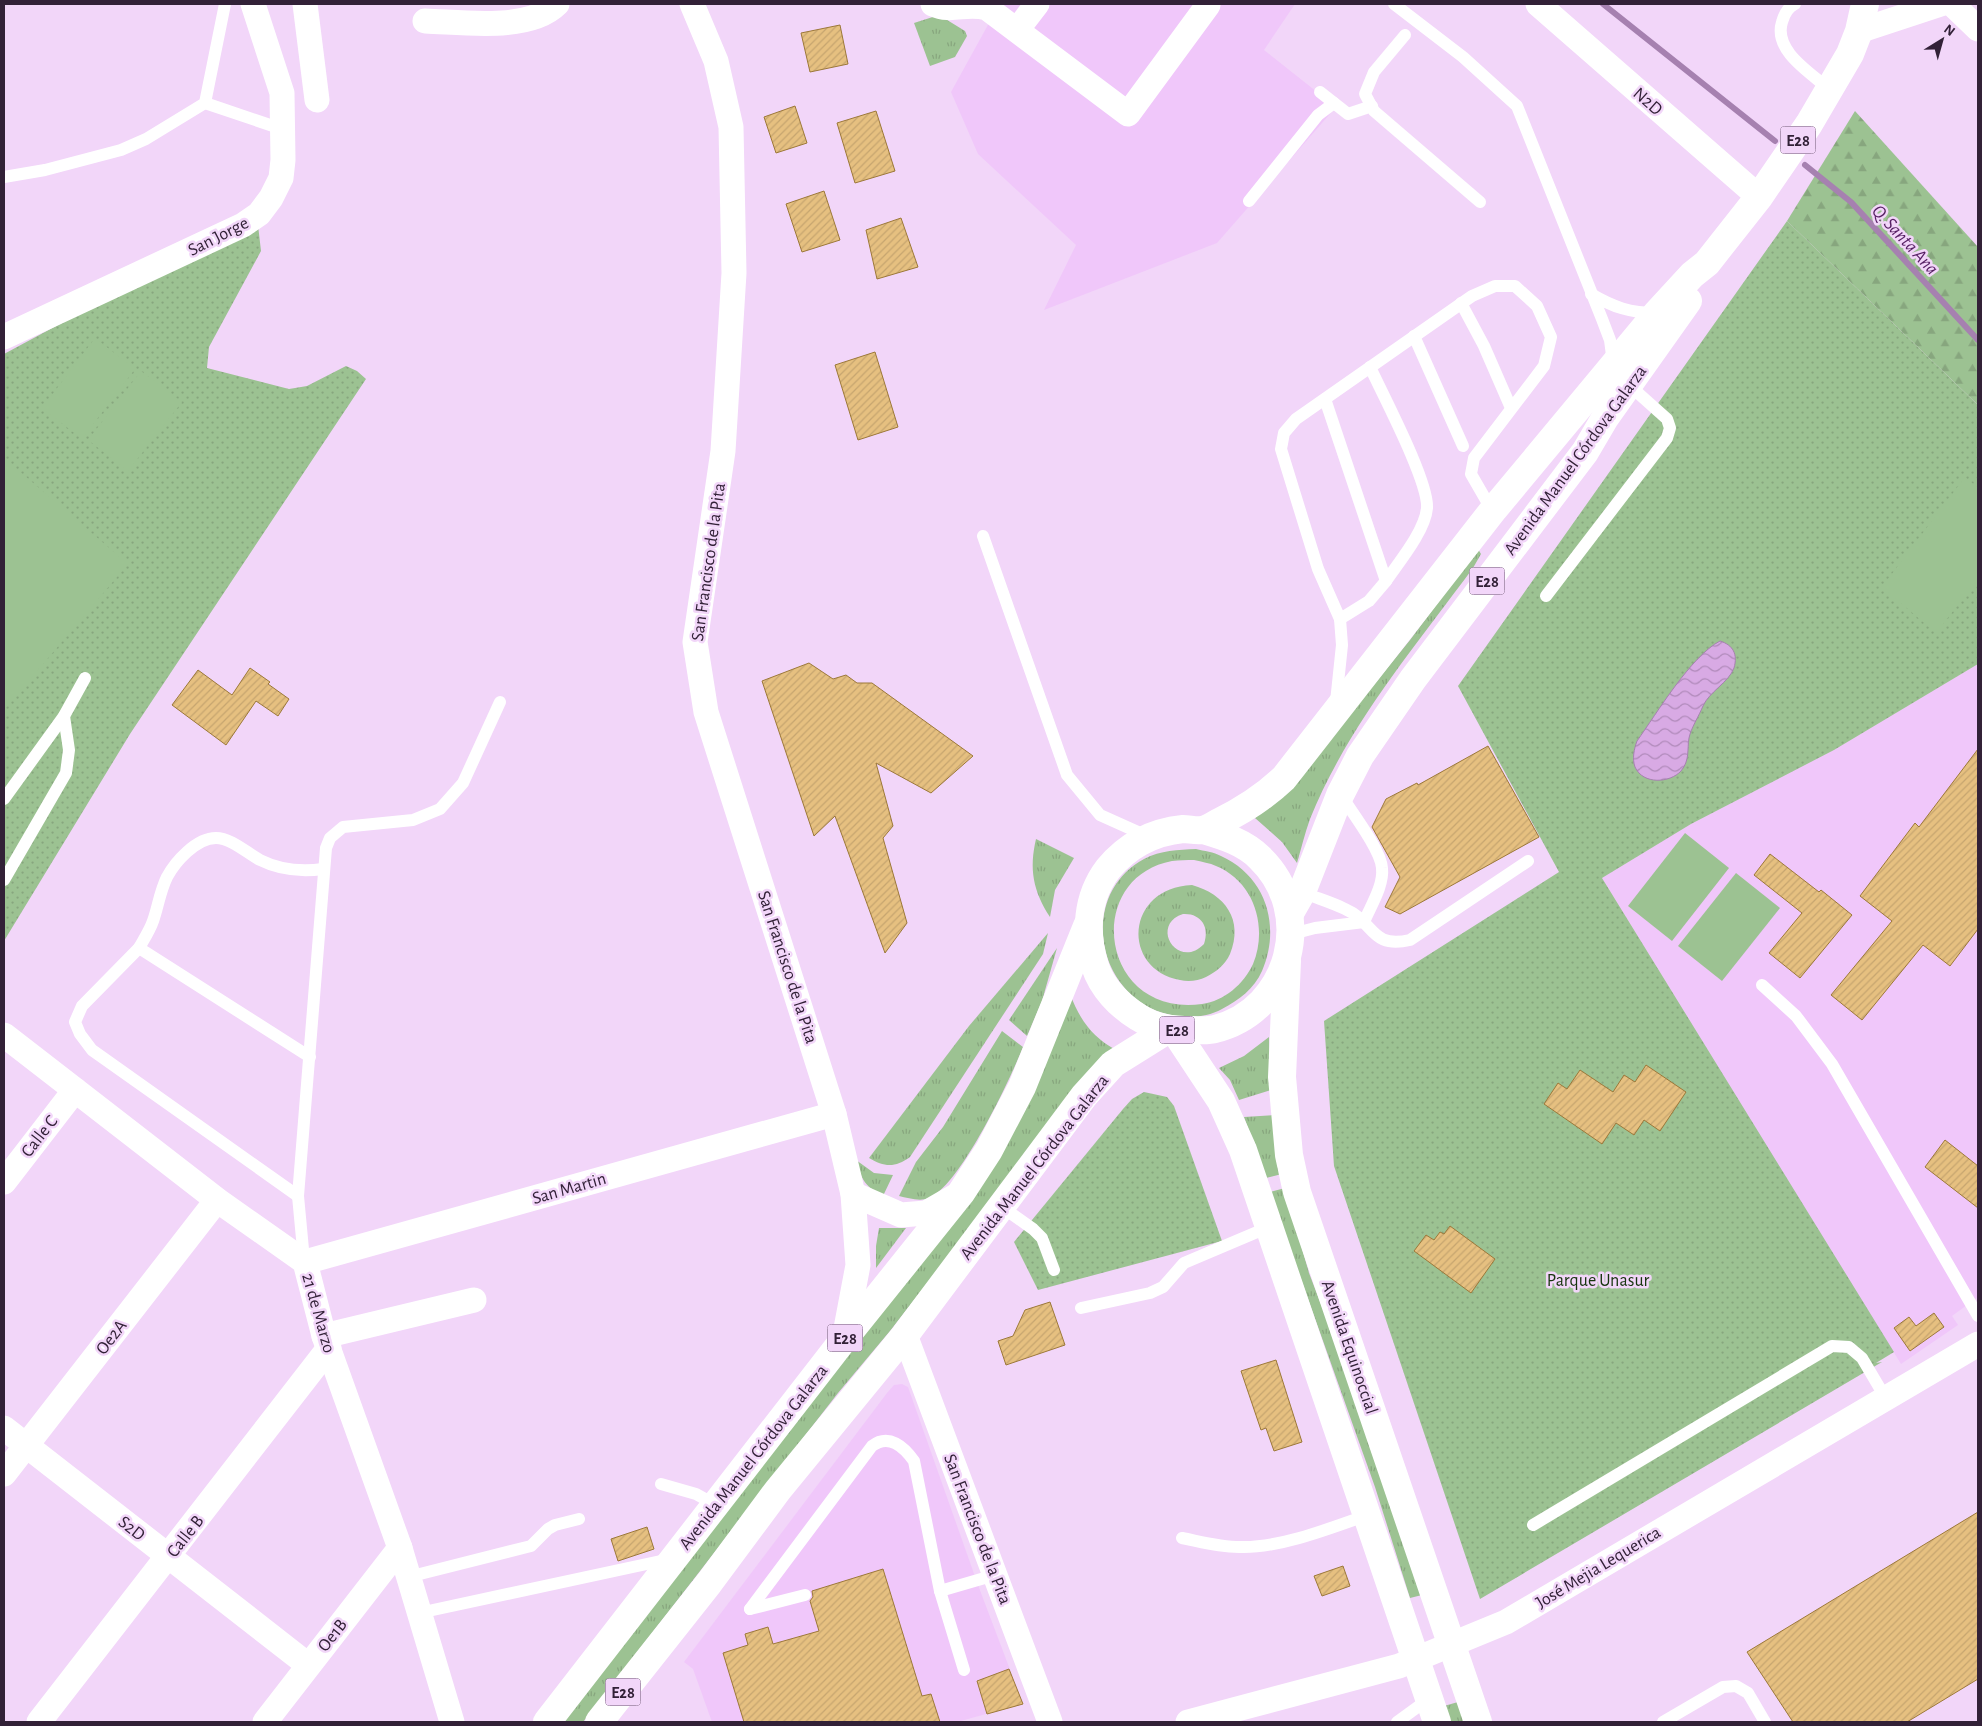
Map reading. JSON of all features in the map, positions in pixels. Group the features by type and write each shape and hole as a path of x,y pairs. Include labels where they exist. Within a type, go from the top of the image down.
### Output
{"main road":[{"name":"Avenida Manuel Córdova Galarza","path":"1295,913 1340,795 1360,756 1413,679 1585,452 1605,418 1621,375 1657,313 1692,275 1707,263 1784,162 1850,54 1859,32 1866,4"},
{"name":"Avenida Manuel Córdova Galarza","path":"1203,830 1265,796 1298,762 1333,714 1487,520 1687,304 1700,282 1707,263"},
{"path":"1487,520 1508,552"},
{"name":"E28","path":"1203,830 1234,839 1260,857 1279,883 1295,913 1287,961 1271,992 1246,1016 1214,1030 1172,1030 1148,1023 1127,1010 1109,992 1096,971 1089,947 1088,923 1094,896 1108,869 1133,846 1149,837 1166,832 1203,830"},
{"name":"Avenida Manuel Córdova Galarza","path":"547,1722 844,1339 961,1193 990,1150 1022,1087 1088,923"},
{"name":"Avenida Equinoccial","path":"1287,961 1282,1077 1289,1155 1297,1192 1478,1722"},
{"name":"Avenida Manuel Córdova Galarza","path":"599,1722 709,1583 778,1490 905,1335 1084,1096 1114,1064 1172,1030"},
{"path":"1172,1030 1221,1101 1243,1150 1434,1710"}],"street":[{"name":"San Jorge","path":"4,337 243,226 260,214 281,178 282,93 252,4"},
{"path":"305,4 317,100"},
{"path":"425,21 525,21 553,8 557,4"},
{"name":"San Francisco de la Pita","path":"692,4 716,61 731,128 734,273 723,451 695,642 706,712 834,1114 853,1194 858,1265 844,1339"},
{"path":"933,4 944,9 974,4 987,8 1128,114 1208,5 1206,4"},
{"path":"1017,30 1037,4"},
{"name":"N2D","path":"1538,4 1759,197"},
{"path":"1859,32 1941,4"},
{"path":"1952,4 1978,29"},
{"name":"21 de Marzo","path":"4,1035 217,1200 305,1262 327,1342 400,1548 452,1722"},
{"name":"Calle C","path":"4,1182 75,1090"},
{"name":"San Martin","path":"305,1262 834,1114"},
{"path":"853,1194 900,1215 926,1213 961,1193"},
{"name":"Oe2A","path":"4,1474 217,1200"},
{"path":"327,1342 474,1300"},
{"name":"San Francisco de la Pita","path":"905,1335 1050,1722"},
{"name":"Calle B","path":"39,1722 168,1557 327,1342"},
{"name":"José Mejia Lequerica","path":"1188,1722 1399,1666 1506,1622 1885,1397 1978,1344"},
{"name":"S2D","path":"4,1428 308,1665"},
{"name":"Oe1B","path":"264,1722 400,1548"}],"lane":[{"path":"4,177 45,170 121,150 146,139 205,103 225,4"},
{"path":"1394,4 1463,57 1517,106 1610,340 1621,375 1667,418 1670,428 1666,438 1546,596"},
{"path":"1795,4 1788,10 1779,31 1784,46 1794,59 1830,89"},
{"path":"1405,36 1374,72 1365,94 1374,111 1480,202"},
{"path":"1320,92 1348,114 1372,106"},
{"path":"205,103 282,129"},
{"path":"1249,201 1318,115 1334,103"},
{"path":"1333,714 1338,696 1342,645 1340,619 1318,569 1281,449 1284,433 1296,419 1324,398 1461,303 1495,286 1515,286 1537,306 1551,337 1544,366 1474,458 1471,474 1486,500 1487,520"},
{"path":"1591,294 1614,308 1634,313 1657,313"},
{"path":"1461,303 1484,346 1511,408"},
{"path":"1414,336 1462,446"},
{"path":"1340,619 1369,601 1386,581 1422,526 1427,508 1426,493 1370,367"},
{"path":"1324,398 1386,581"},
{"path":"983,536 1067,775 1100,815 1149,837"},
{"path":"4,799 64,716 85,678"},
{"path":"305,1262 298,1196 326,848 330,838 343,827 413,820 440,809 463,783 500,702"},
{"path":"4,880 66,773 69,750 64,716"},
{"path":"1340,795 1369,838 1383,867 1381,882 1364,922"},
{"path":"298,1196 92,1050 80,1034 75,1022 82,1006 139,948 153,923 167,877 181,857 203,842 216,838 231,843 261,861 285,869 306,871 323,869"},
{"path":"1295,913 1346,909 1364,922 1381,940 1393,944 1410,940 1528,861"},
{"path":"1295,913 1315,928 1364,922"},
{"path":"139,948 310,1057"},
{"path":"1762,985 1796,1016 1832,1064 1978,1316"},
{"path":"1002,1207 1034,1229 1042,1238 1054,1270"},
{"path":"1081,1308 1150,1293 1163,1287 1184,1263 1269,1227"},
{"path":"1533,1525 1810,1357 1832,1346 1849,1348 1862,1358 1885,1397"},
{"path":"805,1595 750,1609 872,1446 878,1442 889,1441 904,1447 914,1461 940,1591 964,1670"},
{"path":"661,1484 696,1494 716,1505"},
{"path":"1182,1538 1244,1548 1277,1542 1368,1516"},
{"path":"408,1577 531,1546 555,1524 579,1519"},
{"path":"419,1612 675,1558"},
{"path":"940,1591 995,1575"},
{"path":"1664,1722 1723,1686 1736,1686 1748,1693 1765,1722"},
{"path":"1397,1722 1434,1710"}],"shaded area":[{"path":"974,4 1295,4 1264,50 1336,107 1217,243 1044,310 1076,245 978,154 951,92 989,23"},
{"path":"1978,664 1978,1297 1952,1316 1958,1325 1901,1364 1602,878 1691,824 1834,750"},
{"path":"902,1384 908,1387 978,1585 1023,1704 957,1722 712,1722 693,1669 684,1662 887,1393 894,1385"}],"green space":[{"path":"939,15 965,31 967,36 955,57 930,66 914,23"},
{"path":"1855,111 1978,247 1978,405 1787,221"},
{"name":"Parque Unasur","path":"1787,221 1978,405 1978,664 1834,750 1691,824 1602,878 1894,1352 1876,1363 1882,1362 1480,1599 1334,1166 1324,1021 1559,872 1458,686"},
{"path":"258,225 261,251 209,347 207,368 289,389 307,386 346,366 357,371 366,379 130,734 4,941 4,354 136,283"},
{"path":"95,338 135,369 82,439 42,408"},
{"path":"141,371 182,402 128,471 88,440"},
{"path":"4,458 128,564 4,710"},
{"path":"1965,477 1978,488 1978,579 1936,633 1882,587"},
{"path":"1478,549 1481,554 1473,568 1383,689 1343,752 1325,785 1310,819 1297,863 1282,842 1255,818 1334,734 1410,640"},
{"path":"1685,833 1729,868 1672,941 1628,906"},
{"path":"1036,839 1074,858 1055,890 1050,917 1036,889 1034,880 1033,860"},
{"path":"1196,849 1218,855 1237,865 1249,877 1259,890 1266,905 1270,921 1270,937 1268,954 1262,971 1250,989 1234,1002 1216,1012 1203,1016 1184,1017 1171,1015 1146,1006 1126,989 1112,969 1104,945 1103,921 1109,897 1123,876 1144,859 1170,851","holes":["1194,860 1214,865 1229,873 1249,895 1258,921 1259,936 1257,950 1249,971 1239,985 1225,995 1202,1004 1168,1003 1142,990 1124,969 1115,944 1115,917 1124,892 1143,873 1172,861"]},
{"path":"1736,873 1780,908 1722,981 1678,946"},
{"path":"1192,885 1204,889 1222,902 1229,910 1233,920 1235,930 1234,942 1226,962 1213,973 1203,978 1183,981 1161,973 1148,961 1140,946 1139,930 1143,913 1154,900 1170,889","holes":["1183,914 1189,914 1202,922 1205,927 1206,938 1204,944 1194,951 1185,952 1177,949 1171,943 1168,927 1173,920"]},
{"path":"1048,933 1043,954 910,1157 894,1165 885,1165 869,1158 969,1026"},
{"path":"1057,948 1042,1001 1027,1036 1009,1020"},
{"path":"1070,994 1078,1012 1088,1027 1100,1039 1116,1050 1001,1188 890,1331 838,1393 583,1722 559,1722 877,1318"},
{"path":"1002,1031 1023,1047 996,1106 969,1154 955,1174 941,1189 929,1198 918,1200 899,1196 916,1162 943,1127"},
{"path":"1269,1037 1271,1090 1239,1100 1230,1080 1219,1068 1244,1056"},
{"path":"1144,1092 1167,1097 1174,1106 1222,1241 1038,1290 1014,1242 1123,1109 1132,1099"},
{"path":"1274,1115 1282,1174 1266,1178 1244,1117"},
{"path":"856,1160 874,1173 893,1175 883,1196 865,1182"},
{"path":"1285,1188 1309,1273 1350,1380 1422,1595 1410,1598 1375,1487 1270,1192"},
{"path":"879,1228 906,1228 876,1268 876,1246"},
{"path":"1458,1702 1464,1722 1450,1722 1444,1706"}],"water":[{"path":"1720,641 1728,645 1735,654 1734,668 1728,678 1703,706 1690,734 1687,759 1684,767 1676,775 1664,780 1644,777 1639,773 1634,764 1637,741 1686,672 1709,648"}],"building":[{"path":"840,25 848,64 810,72 801,33"},
{"path":"795,106 807,143 776,153 764,117"},
{"path":"876,111 895,171 855,183 837,123"},
{"path":"824,191 840,240 802,252 786,204"},
{"path":"901,218 918,267 877,279 866,230"},
{"path":"875,352 898,427 858,440 835,365"},
{"path":"809,663 833,679 846,675 857,683 872,683 973,756 931,793 876,763 893,826 883,838 907,923 885,953 835,816 814,836 762,681"},
{"path":"250,668 289,699 278,716 256,701 226,745 172,705 198,670 232,695"},
{"path":"1488,746 1539,837 1400,914 1385,907 1400,877 1372,827 1386,799 1417,783 1418,785"},
{"path":"1978,749 1978,929 1950,966 1923,945 1862,1020 1831,995 1892,921 1860,896 1915,823 1919,827"},
{"path":"1770,854 1819,892 1821,890 1852,915 1800,978 1769,953 1802,913 1754,875"},
{"path":"1646,1065 1686,1092 1660,1131 1644,1120 1634,1135 1616,1123 1602,1144 1544,1104 1558,1083 1567,1089 1580,1070 1613,1092 1624,1075 1635,1082"},
{"path":"1945,1140 1978,1166 1978,1208 1925,1167"},
{"path":"1450,1226 1495,1259 1471,1293 1414,1251 1426,1235 1434,1240 1440,1232 1444,1234"},
{"path":"1050,1302 1065,1345 1006,1365 998,1341 1013,1336 1025,1310"},
{"path":"1934,1313 1944,1327 1910,1351 1894,1328 1909,1317 1916,1326"},
{"path":"1276,1360 1302,1442 1274,1451 1266,1428 1261,1430 1241,1371"},
{"path":"1978,1512 1978,1679 1907,1722 1793,1722 1747,1652"},
{"path":"647,1527 654,1549 618,1561 611,1539"},
{"path":"1343,1566 1350,1586 1322,1596 1314,1576"},
{"path":"883,1569 922,1696 931,1694 940,1722 744,1722 723,1653 748,1645 745,1634 768,1627 773,1644 819,1631 810,1601 813,1597 812,1591"},
{"path":"1009,1669 1023,1704 987,1714 977,1681"}],"waterway":[{"name":"Q. Santa Ana","path":"1603,4 1775,141"},
{"name":"Q. Santa Ana","path":"1805,165 1851,202 1978,340"}]}
